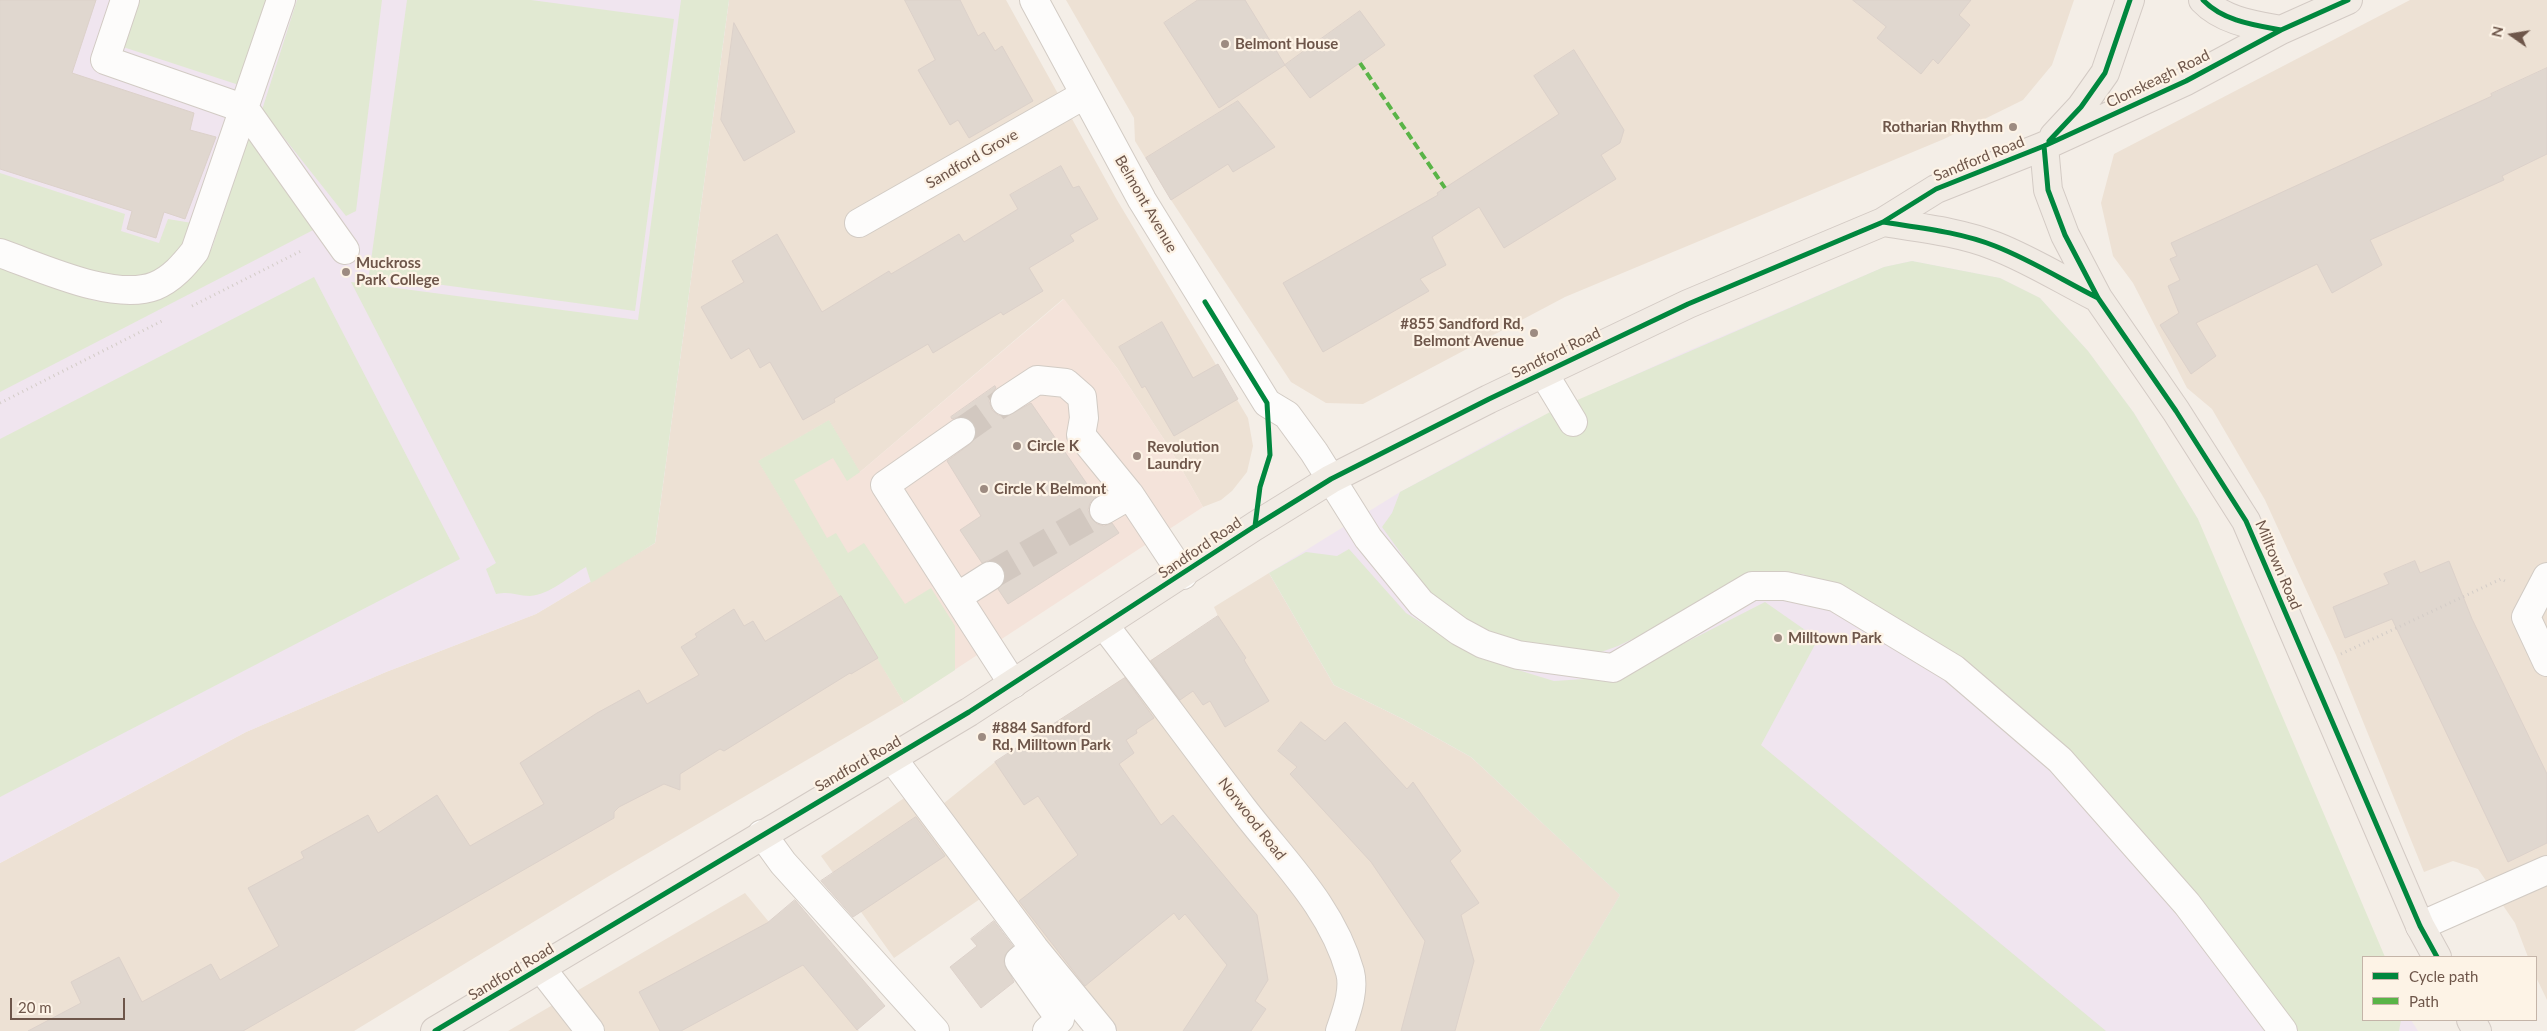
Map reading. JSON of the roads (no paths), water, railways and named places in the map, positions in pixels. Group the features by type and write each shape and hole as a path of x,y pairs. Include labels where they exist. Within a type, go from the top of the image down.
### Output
{"main road":[{"path":"2044,146 2081,107 2105,73 2130,0"},
{"path":"2203,0 2215,11 2236,20 2281,30"},
{"name":"Clonskeagh Road","path":"2044,146 2186,81 2281,30 2348,0"},
{"name":"Sandford Road","path":"435,1031 1013,684 1183,575 1255,526 1331,479 1688,304 1883,222 1936,189 2044,146"},
{"name":"Milltown Road","path":"2044,146 2045,173 2053,206 2068,242 2098,298 2176,411 2246,521 2420,926 2436,956"},
{"path":"1883,222 1971,238 1995,246 2046,270 2098,298"}],"street":[{"path":"125,0 105,60 244,109 346,250"},
{"path":"0,253 116,291 155,286 173,276 195,251 281,0"},
{"name":"Belmont Avenue","path":"1043,3 1084,95 1142,200 1267,403 1288,415 1368,538 1421,603 1459,631 1483,644 1518,655 1613,668 1752,586 1785,586 1835,597 1954,670 2060,760 2187,904 2283,1031"},
{"name":"Sandford Grove","path":"860,223 1084,95"},
{"path":"1544,374 1573,422"},
{"path":"1005,401 1037,380 1066,383 1082,397 1084,418 1082,436 1130,495 1183,575"},
{"path":"961,432 884,485 1013,684"},
{"path":"1104,510 1130,495"},
{"path":"957,597 990,576"},
{"path":"2542,586 2526,617 2547,662"},
{"name":"Norwood Road","path":"1104,625 1239,804 1316,898 1340,943 1350,974 1349,1002 1340,1031"},
{"path":"892,758 1034,948 1102,1031"},
{"path":"762,834 784,863 936,1031"},
{"path":"2420,926 2547,870"},
{"path":"1034,948 1019,961 1060,1019 1047,1031"},
{"path":"541,968 590,1031"}],"tunnel":[{"path":"961,432 1005,401"},
{"path":"990,576 1104,510"}],"place":[{"name":"Belmont House","path":"1225,44"},
{"name":"Rotharian Rhythm","path":"2013,127"},
{"name":"Muckross Park College","path":"346,272"},
{"name":"#855 Sandford Rd, Belmont Avenue","path":"1534,333"},
{"name":"Circle K","path":"1017,446"},
{"name":"Revolution Laundry","path":"1137,456"},
{"name":"Circle K Belmont","path":"984,489"},
{"name":"Milltown Park","path":"1778,638"},
{"name":"#884 Sandford Rd, Milltown Park","path":"982,737"}]}
